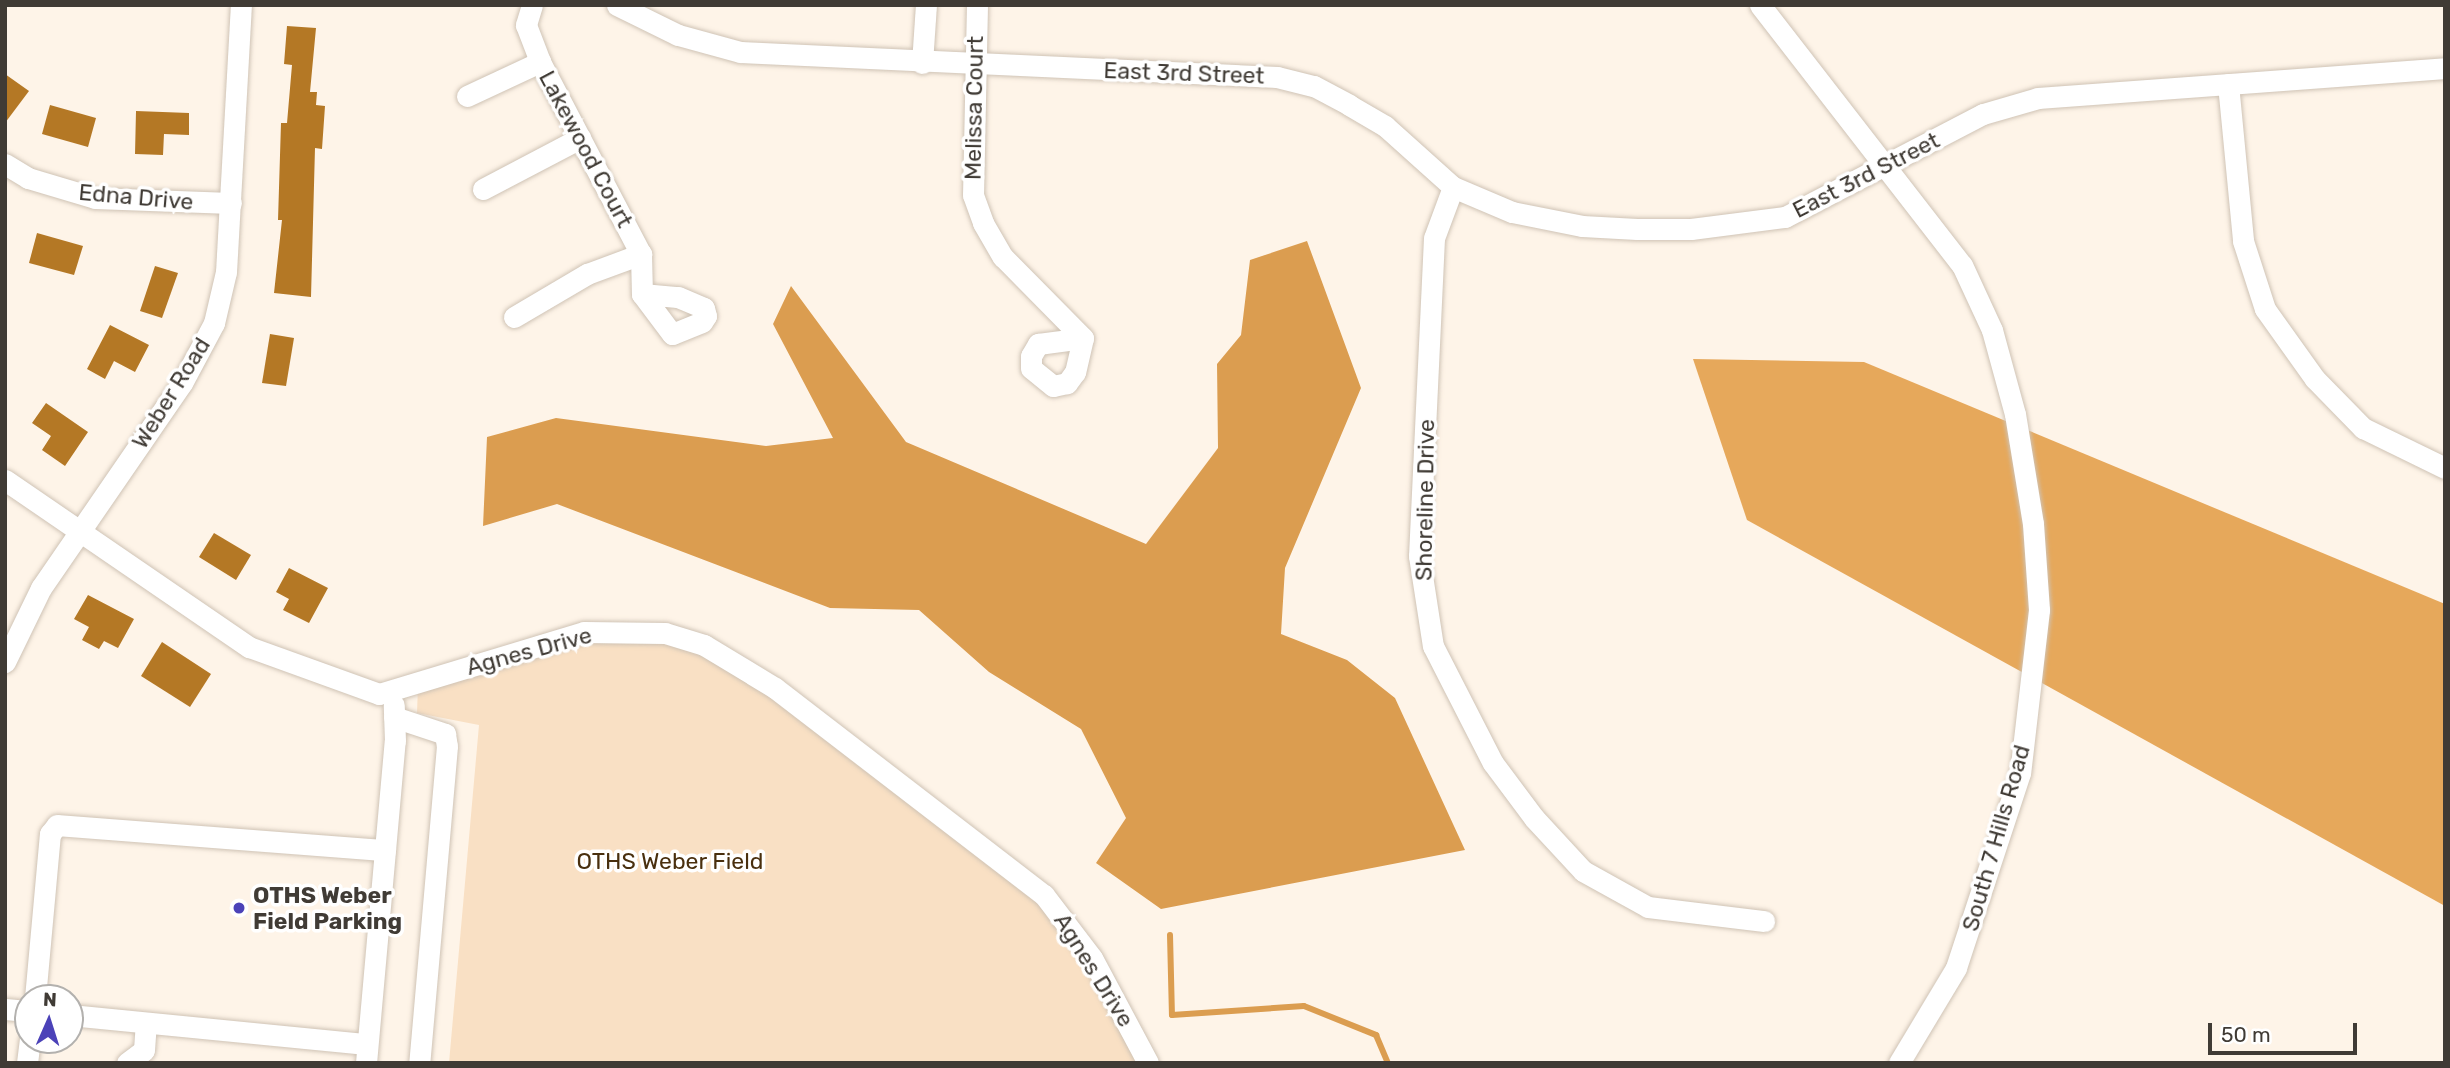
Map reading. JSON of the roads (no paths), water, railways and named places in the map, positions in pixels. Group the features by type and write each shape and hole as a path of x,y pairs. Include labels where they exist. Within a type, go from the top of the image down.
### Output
{"street":[{"name":"Weber Road","path":"5,662 20,623 201,353 222,297 232,203 242,5"},
{"name":"Lakewood Court","path":"532,5 526,25 540,62 641,254 642,294"},
{"name":"East 3rd Street","path":"617,5 710,46 973,66 1241,73 1290,80 1314,86 1385,125 1452,187 1512,212 1582,226 1691,229 1785,217 1983,114 2038,98 2445,68"},
{"path":"922,63 926,5"},
{"name":"Melissa Court","path":"977,5 973,66 973,195 983,223 1003,257 1083,338"},
{"name":"South 7 Hills Road","path":"1760,5 1962,265 1992,330 2015,414 2033,524 2039,610 2020,773 1981,902 1956,968 1899,1063"},
{"path":"467,96 540,62"},
{"path":"2228,84 2243,241 2265,309 2315,379 2364,428 2445,468"},
{"path":"483,189 580,138"},
{"name":"Edna Drive","path":"5,164 27,178 95,198 232,203"},
{"name":"Shoreline Drive","path":"1452,187 1434,238 1419,556 1433,646 1493,763 1534,818 1583,871 1648,907 1764,921"},
{"path":"513,317 587,274 641,254"},
{"name":"Agnes Drive","path":"5,480 249,647 360,690 393,692 584,632 665,633 704,645 775,688 1044,895 1092,958 1148,1063"},
{"path":"84,1016 367,1053 385,850 394,717 393,692"},
{"path":"394,717 445,734 447,746 419,1063"},
{"path":"35,984 50,834 57,825 385,850"},
{"path":"127,1063 144,1050 146,1023"}],"waterway":[{"path":"1170,935 1172,1015 1304,1006 1376,1035 1388,1063"}],"place":[{"name":"OTHS Weber Field Parking","path":"239,908"}],"park label":[{"name":"OTHS Weber Field","path":"670,861"}]}
